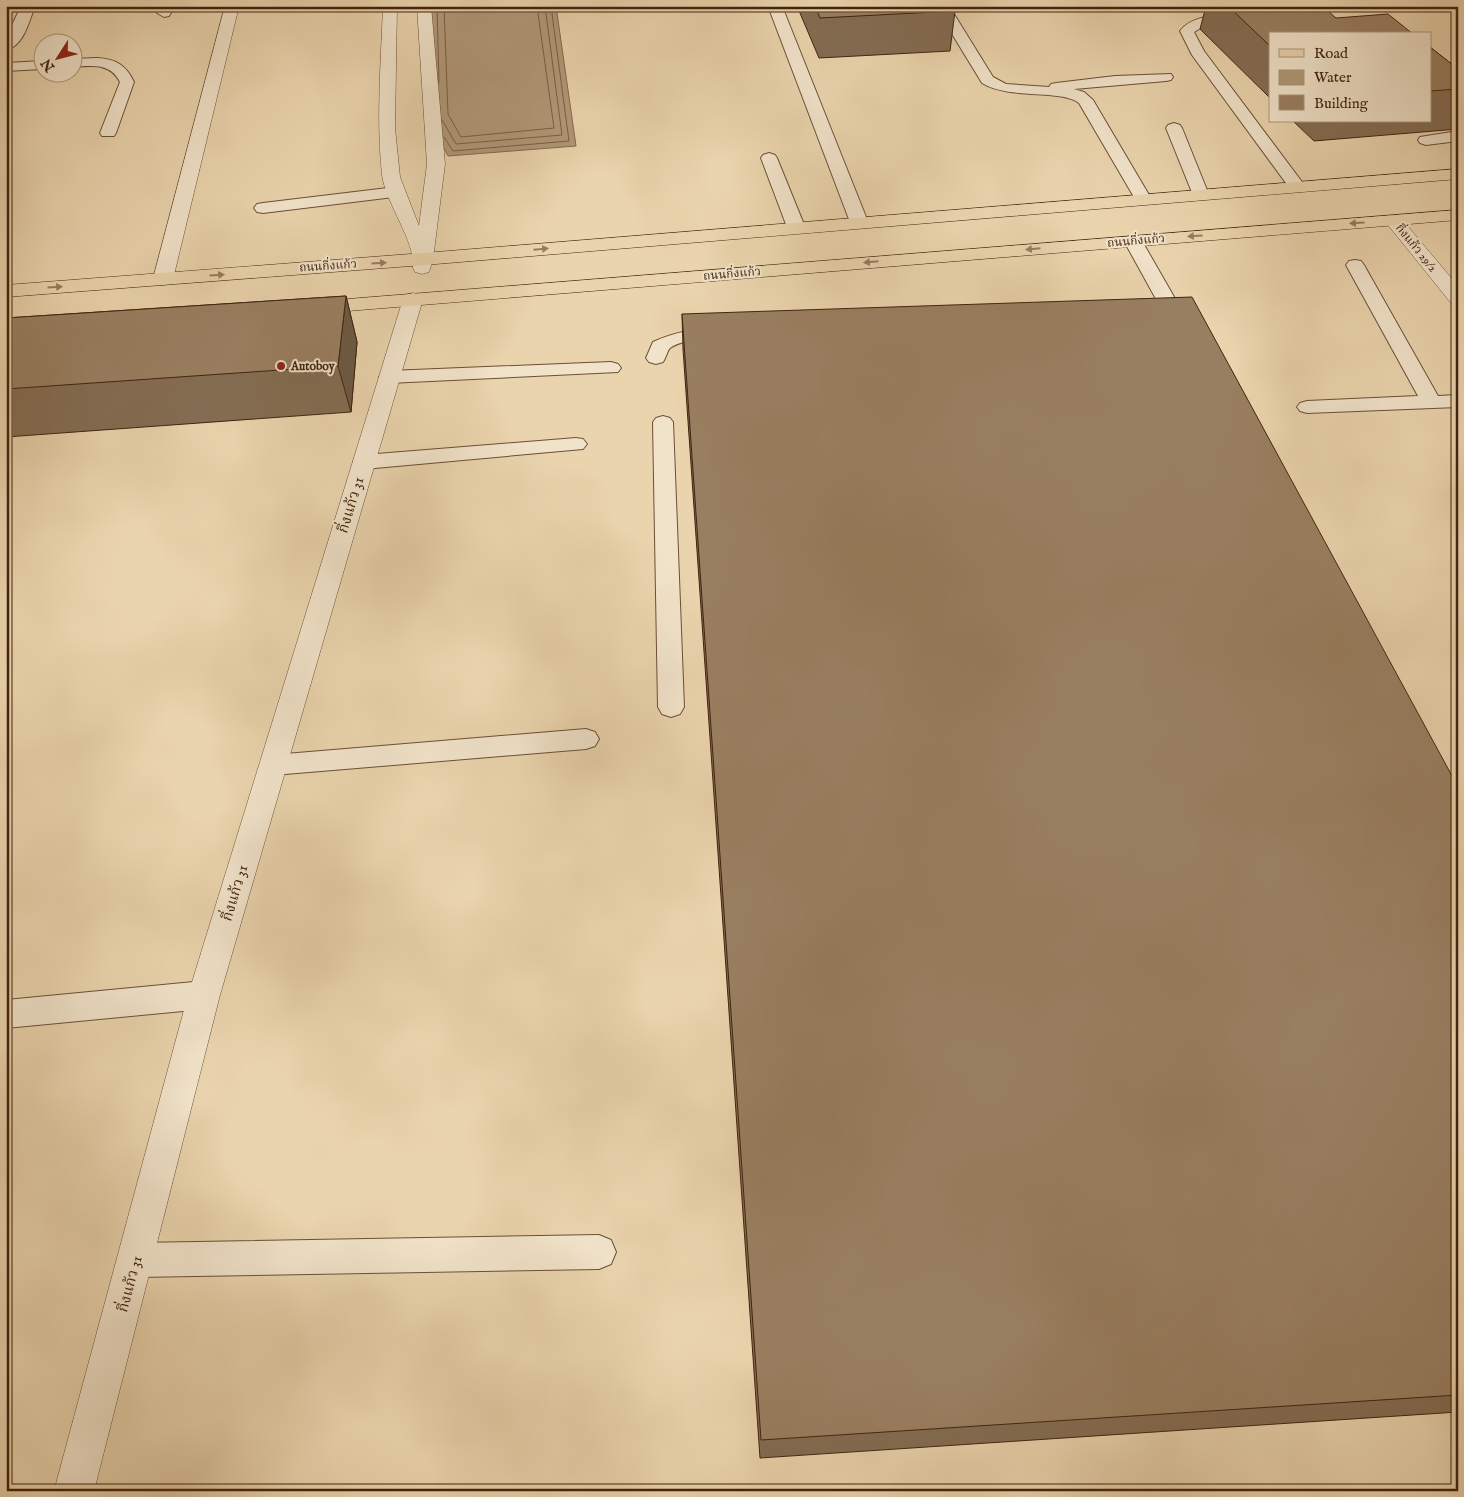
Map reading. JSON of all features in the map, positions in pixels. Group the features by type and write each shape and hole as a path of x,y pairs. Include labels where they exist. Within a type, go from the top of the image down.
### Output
{"main road":[{"name":"ถนนกิ่งแก้ว","path":"6,291 163,279 423,264 796,227 1458,174"},
{"name":"ถนนกิ่งแก้ว","path":"294,309 1458,215"}],"street":[{"path":"163,279 232,6"},
{"path":"390,6 387,128 391,178 423,264"},
{"path":"423,264 436,164 424,6"},
{"name":"กิ่งแก้ว 29/2","path":"1394,220 1458,299"},
{"name":"กิ่งแก้ว 31","path":"74,1491 204,995 413,299"}],"lane":[{"path":"6,46 14,38 28,6"},
{"path":"775,6 859,222"},
{"path":"942,6 987,80 997,86 1006,88 1069,92 1079,95 1085,100 1144,200"},
{"path":"1249,16 1204,22 1191,26 1187,31 1198,52 1297,186"},
{"path":"82,63 109,64 119,68 127,82 108,133"},
{"path":"6,67 32,66"},
{"path":"1038,90 1107,80 1166,77"},
{"path":"1174,128 1201,195"},
{"path":"1426,140 1457,137"},
{"path":"769,158 796,227"},
{"path":"263,208 396,192"},
{"path":"1133,241 1163,312 1192,346"},
{"path":"1355,265 1432,402"},
{"path":"656,358 660,346 677,338 736,331"},
{"path":"389,377 611,368"},
{"path":"1307,407 1458,401"},
{"path":"663,422 671,707"},
{"path":"364,462 576,444"},
{"path":"273,765 586,739"},
{"path":"6,1014 204,995"},
{"path":"136,1260 599,1252"}],"water":[{"path":"425,6 556,6 576,146 448,156 429,119"}],"building":[{"path":"815,6 952,6 955,11 820,18"},
{"path":"1228,6 1322,6 1336,18 1388,14 1410,32 1269,32 1269,45"},
{"path":"1432,49 1458,69 1458,89 1432,91"},
{"path":"346,296 338,366 6,389 6,318"},
{"path":"1192,297 1458,787 1458,1395 761,1440 682,314"}],"place":[{"name":"Autoboy","path":"281,366"}]}
